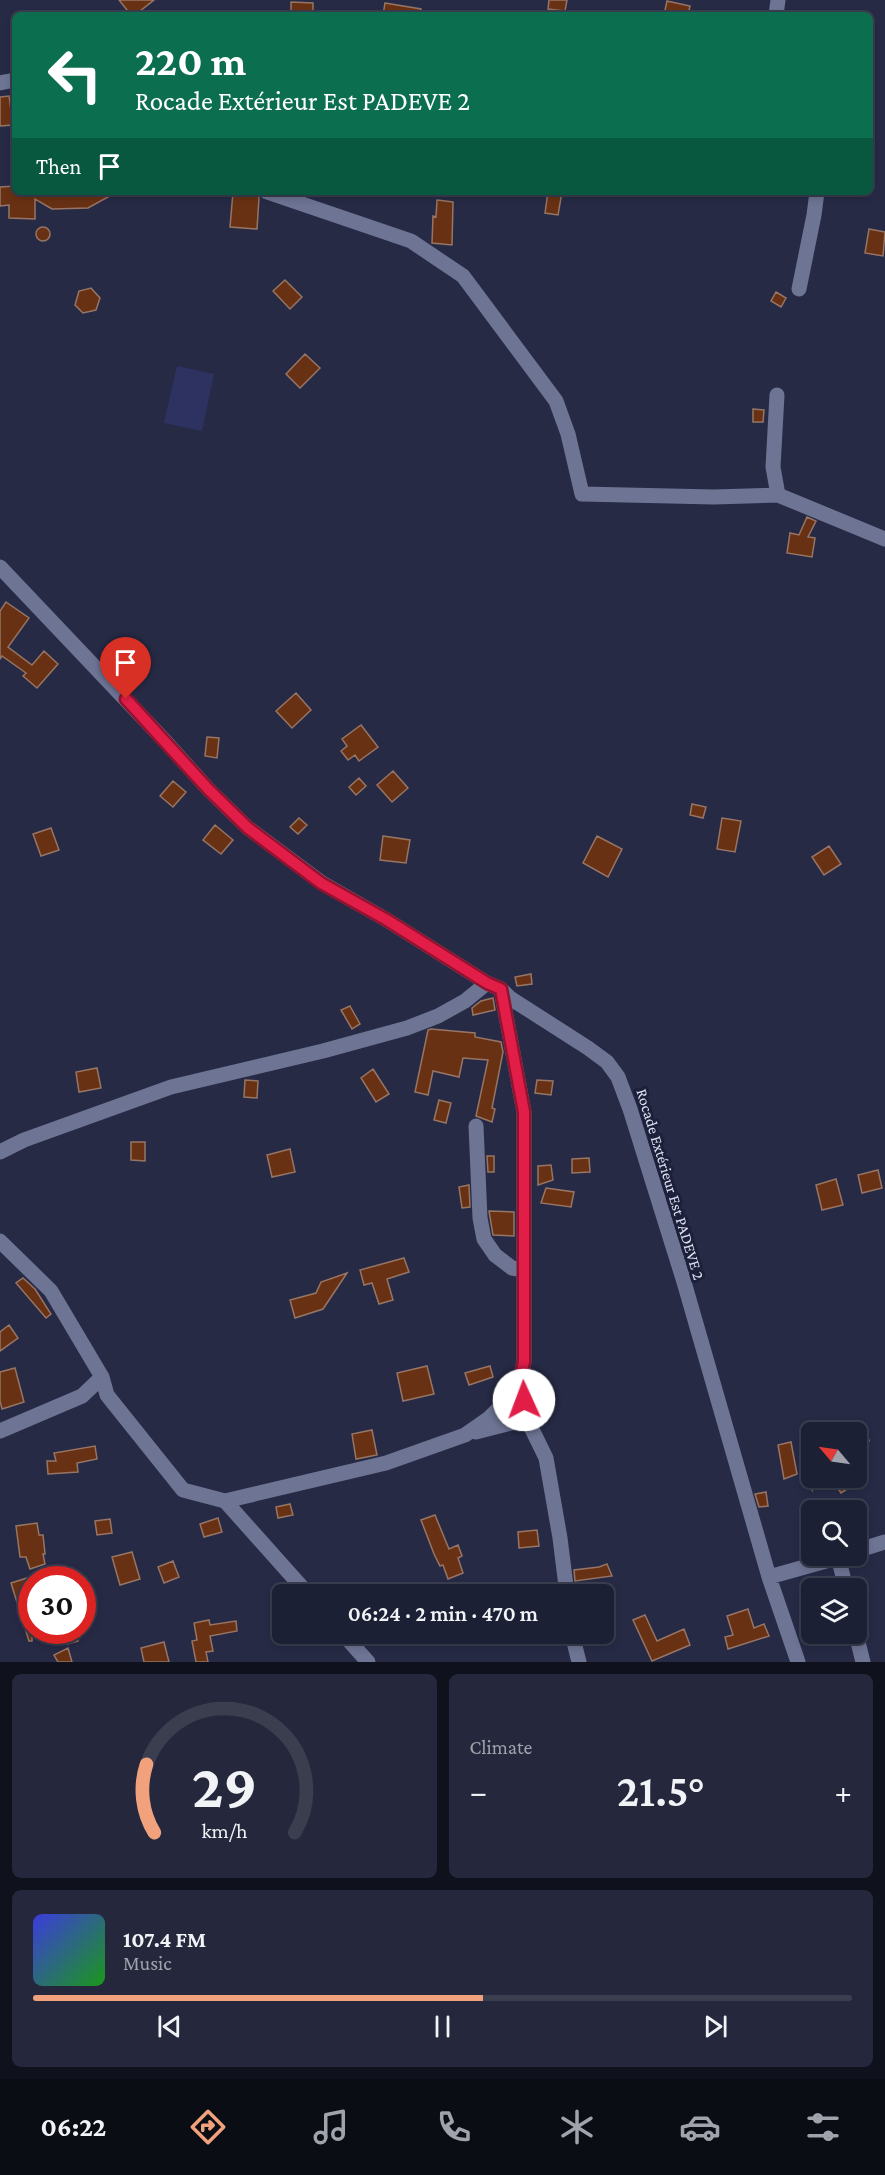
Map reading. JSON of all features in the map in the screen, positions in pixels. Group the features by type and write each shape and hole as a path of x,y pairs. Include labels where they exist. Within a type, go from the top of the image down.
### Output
{"street":[{"path":"276,195 411,241 463,276 556,401 568,434 582,494 714,497 778,495 885,539"},
{"path":"799,289 817,195"},
{"path":"777,395 773,467 778,495"},
{"name":"Rocade Extérieur Est PADEVE 2","path":"0,567 209,790 248,828 321,883 387,920 494,986 588,1048 607,1062 618,1077 684,1282 769,1577 798,1662"},
{"path":"0,1152 24,1140 171,1087 323,1051 407,1028 438,1016 494,986 524,1112 524,1362 520,1380 506,1401 488,1419 465,1435"},
{"path":"477,1126 480,1218 484,1239 495,1255 512,1268 524,1270"},
{"path":"0,1241 51,1291 102,1377 107,1395 183,1490 225,1501 386,1463 465,1435 527,1419"},
{"path":"0,1431 82,1396 102,1377"},
{"path":"520,1380 527,1419 546,1458 566,1584"},
{"path":"225,1501 299,1584"},
{"path":"867,1548 885,1542"},
{"path":"769,1577 807,1566"},
{"path":"352,1644 368,1662"},
{"path":"574,1644 579,1662"},
{"path":"858,1644 863,1662"}],"shaded area":[{"path":"177,366 214,374 202,431 164,423"}],"building":[{"path":"119,0 154,0 139,12 129,12"},
{"path":"549,0 567,0 565,11 548,9"},
{"path":"667,1 690,6 689,12 665,12"},
{"path":"291,2 313,3 313,12 291,12"},
{"path":"385,3 421,9 421,12 384,12"},
{"path":"9,96 12,125 0,126 0,97"},
{"path":"12,186 12,195 112,195 88,208 52,209 35,199 35,219 9,218 9,205 0,206 0,187"},
{"path":"233,195 258,195 257,229 230,227"},
{"path":"548,195 561,195 558,215 545,213"},
{"path":"437,200 453,202 452,245 432,243 433,216 436,217"},
{"path":"43,227 48,229 50,234 48,239 43,241 38,239 36,234 38,229"},
{"path":"869,229 885,232 883,256 865,253"},
{"path":"285,280 302,297 290,309 273,291"},
{"path":"91,288 100,298 96,310 83,313 75,305 79,291"},
{"path":"776,292 786,298 781,307 771,301"},
{"path":"305,354 320,368 300,388 286,374"},
{"path":"753,409 764,410 763,422 753,422"},
{"path":"807,517 816,521 808,537 815,538 812,557 787,553 790,533 799,535"},
{"path":"6,602 29,618 8,647 32,665 44,651 58,664 37,688 23,676 26,673 2,656 0,659 0,611"},
{"path":"296,693 311,710 292,728 276,711"},
{"path":"361,725 378,747 359,761 355,755 348,760 341,751 347,746 342,739"},
{"path":"207,737 219,738 217,758 205,756"},
{"path":"393,771 408,788 392,802 377,785"},
{"path":"359,778 366,786 356,795 349,787"},
{"path":"173,781 186,792 173,807 160,796"},
{"path":"692,804 706,807 703,818 690,815"},
{"path":"299,818 307,825 298,834 290,827"},
{"path":"722,818 741,821 735,852 717,849"},
{"path":"215,825 233,840 221,854 203,840"},
{"path":"51,828 59,850 41,856 33,834"},
{"path":"383,836 410,840 406,863 380,860"},
{"path":"597,836 622,849 608,877 583,863"},
{"path":"829,846 841,864 824,875 812,857"},
{"path":"531,974 532,984 517,986 515,977"},
{"path":"493,998 495,1010 473,1015 472,1008 481,1001"},
{"path":"350,1006 360,1024 352,1029 341,1010"},
{"path":"428,1030 475,1033 475,1037 501,1042 503,1052 492,1108 495,1109 492,1122 476,1116 488,1060 463,1058 459,1077 433,1071 428,1095 415,1092"},
{"path":"97,1068 101,1088 79,1092 76,1072"},
{"path":"373,1069 389,1094 376,1102 361,1078"},
{"path":"245,1080 258,1081 257,1098 244,1097"},
{"path":"537,1080 553,1081 551,1095 535,1093"},
{"path":"439,1100 451,1103 446,1123 434,1120"},
{"path":"131,1142 145,1142 145,1161 131,1160"},
{"path":"290,1149 295,1172 272,1177 267,1155"},
{"path":"487,1156 494,1156 494,1172 488,1172"},
{"path":"589,1158 590,1172 572,1173 572,1159"},
{"path":"551,1165 553,1180 538,1185 538,1166"},
{"path":"878,1170 882,1188 862,1193 858,1175"},
{"path":"836,1179 843,1205 822,1210 816,1185"},
{"path":"469,1185 470,1207 462,1208 459,1187"},
{"path":"546,1188 574,1192 571,1207 541,1203"},
{"path":"489,1211 514,1212 514,1236 493,1235"},
{"path":"404,1258 409,1272 387,1279 393,1300 379,1304 372,1283 364,1285 360,1270"},
{"path":"347,1273 323,1309 295,1318 290,1300 316,1293 321,1282"},
{"path":"23,1278 35,1289 51,1314 46,1318 16,1283"},
{"path":"9,1325 18,1338 0,1351 0,1332"},
{"path":"427,1366 434,1394 403,1401 397,1373"},
{"path":"490,1366 493,1377 469,1385 465,1373"},
{"path":"15,1368 24,1402 2,1409 0,1372"},
{"path":"372,1430 377,1455 356,1459 352,1434"},
{"path":"791,1442 797,1474 784,1479 778,1445"},
{"path":"95,1446 97,1459 77,1463 78,1472 48,1474 47,1461 56,1461 54,1453"},
{"path":"838,1488 849,1488 841,1493"},
{"path":"766,1492 768,1506 759,1507 755,1494"},
{"path":"290,1504 293,1515 278,1518 276,1507"},
{"path":"435,1515 449,1549 458,1545 462,1556 458,1558 463,1573 448,1579 443,1565 440,1566 434,1554 421,1520"},
{"path":"218,1518 222,1532 204,1537 200,1524"},
{"path":"110,1519 112,1533 97,1535 95,1521"},
{"path":"37,1523 39,1535 43,1535 45,1564 29,1566 26,1557 20,1557 16,1526"},
{"path":"537,1530 539,1546 519,1548 518,1532"},
{"path":"132,1552 140,1579 120,1585 112,1557"},
{"path":"173,1561 179,1577 164,1583 158,1567"},
{"path":"607,1564 612,1576 575,1581 574,1570"},
{"path":"18,1581 18,1606 11,1583"},
{"path":"748,1609 754,1628 764,1624 769,1636 728,1649 725,1637 733,1635 727,1616"},
{"path":"645,1615 657,1641 684,1629 690,1645 652,1661 633,1620"},
{"path":"209,1620 210,1625 236,1621 237,1631 210,1636 213,1651 206,1652 208,1662 196,1662 192,1641 197,1640 194,1623"},
{"path":"164,1642 169,1662 144,1662 141,1648"},
{"path":"68,1648 72,1662 58,1662 54,1655"}],"route":[{"path":"126,699 209,790 248,828 321,883 387,920 487,983 501,989 524,1112 524,1362 520,1380 524,1400"}]}
